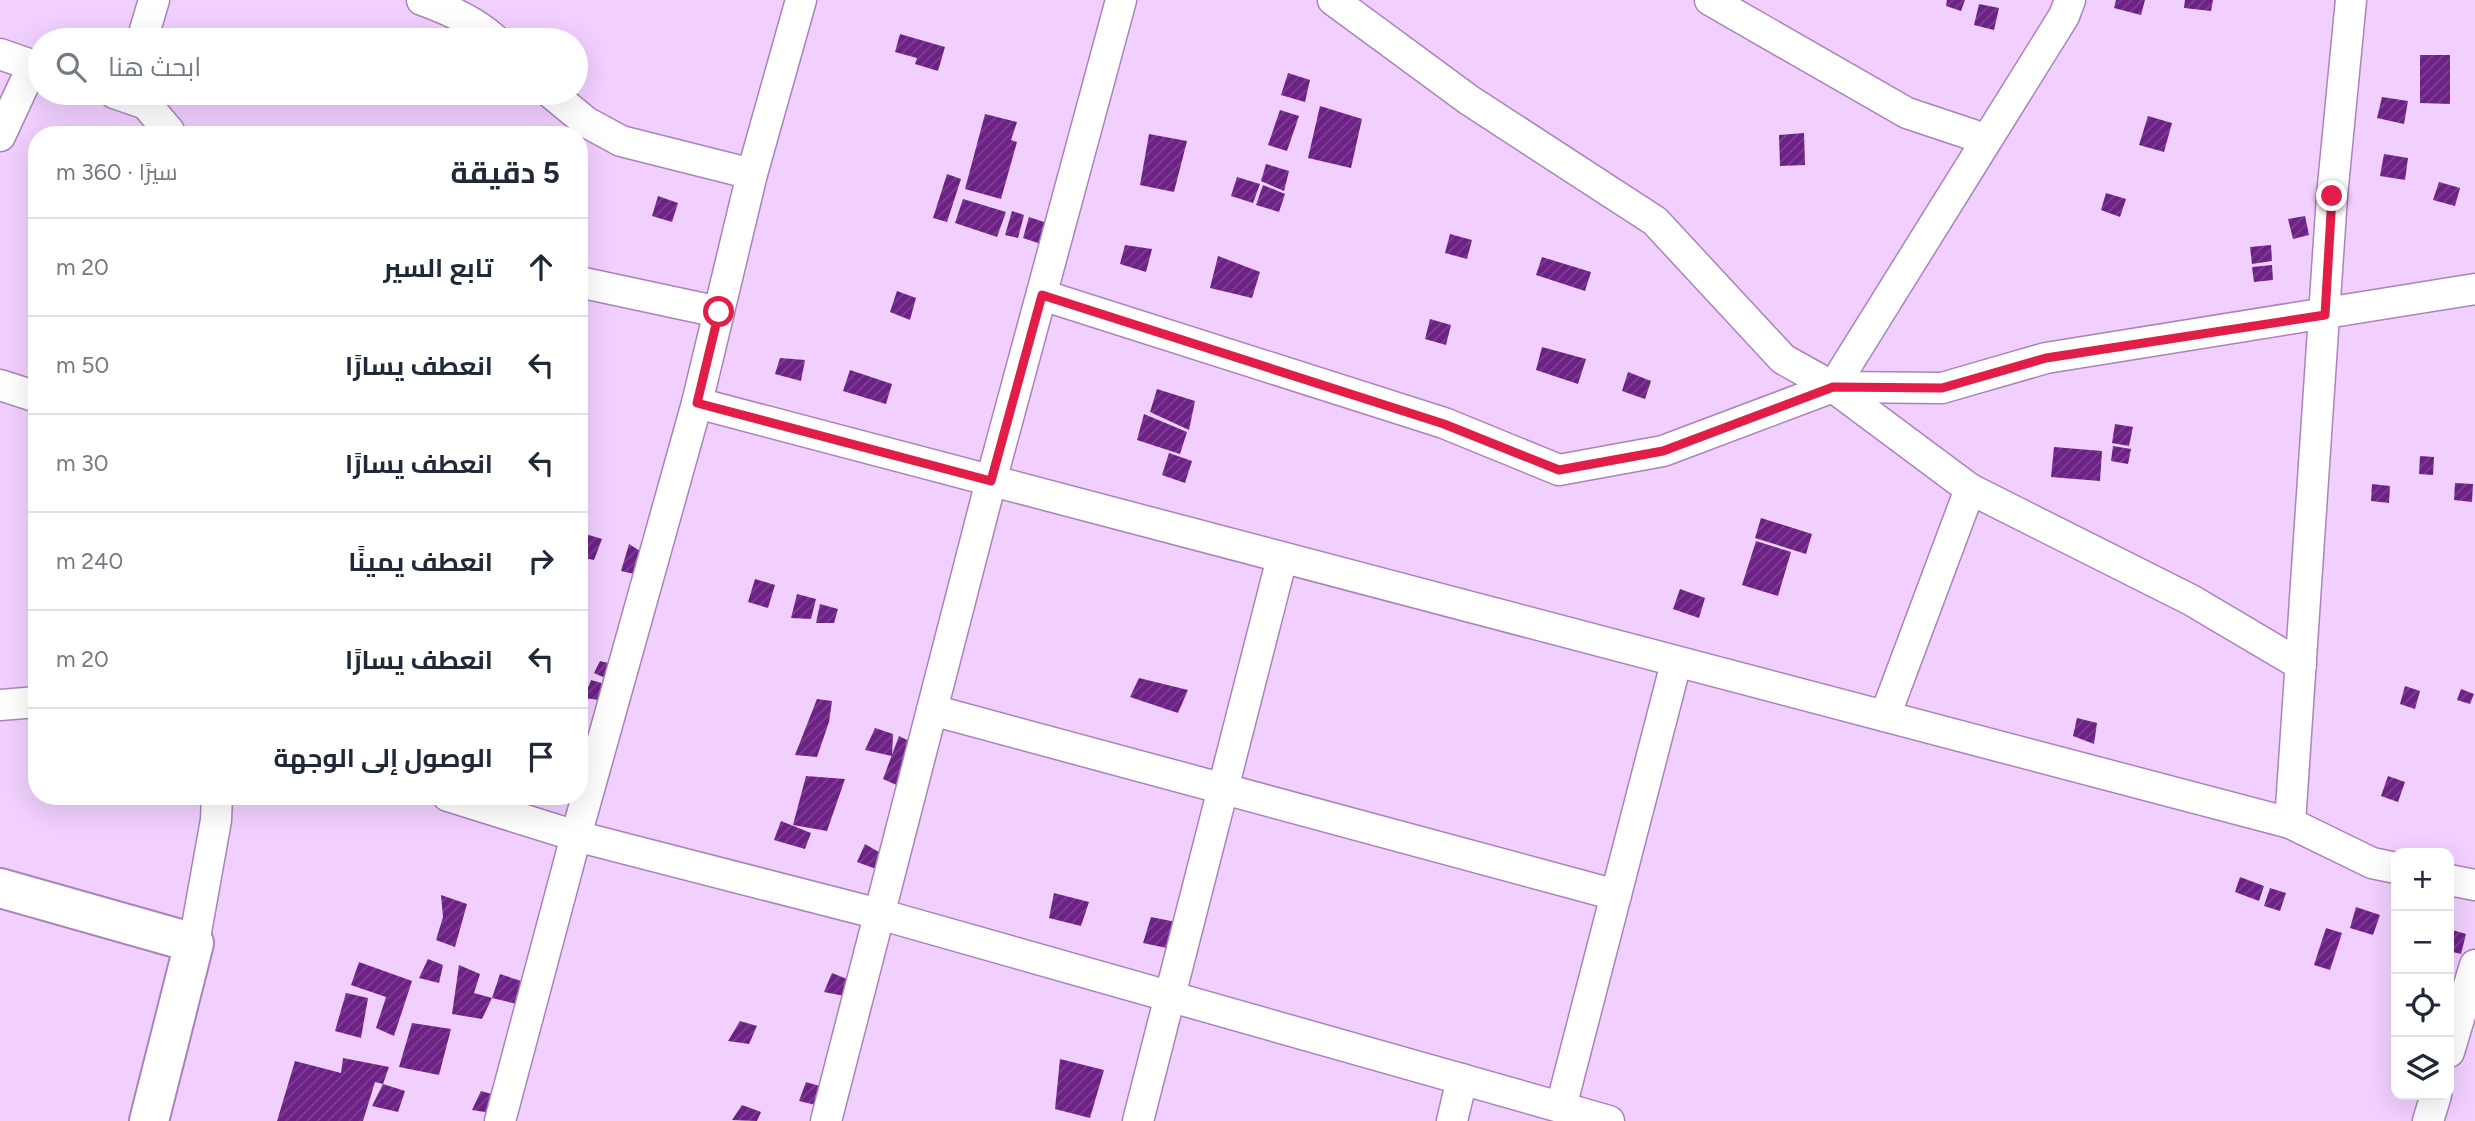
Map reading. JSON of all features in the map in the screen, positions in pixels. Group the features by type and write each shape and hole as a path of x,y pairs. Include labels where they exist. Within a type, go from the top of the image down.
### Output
{"street":[{"path":"146,28 154,0"},
{"path":"422,0 481,28"},
{"path":"588,793 697,403 752,174 801,0"},
{"path":"825,1121 991,481 1121,0"},
{"path":"1333,0 1469,100 1655,221 1783,359 1833,387 1970,489 2191,600 2301,665"},
{"path":"1833,387 2064,16 2070,0"},
{"path":"2290,823 2332,196 2351,0"},
{"path":"1714,1 1907,113 1985,139"},
{"path":"0,54 28,64"},
{"path":"0,136 28,82"},
{"path":"147,105 165,126"},
{"path":"565,105 586,122 621,141 752,174"},
{"path":"588,284 719,312"},
{"path":"1042,295 1444,424 1559,470 1663,451 1833,387 1942,388 2046,358 2475,289"},
{"path":"0,385 28,394"},
{"path":"697,403 2290,823 2372,863 2391,867"},
{"path":"1885,716 1970,489"},
{"path":"1138,1121 1282,558"},
{"path":"1560,1107 1676,663"},
{"path":"0,705 28,703"},
{"path":"932,710 1616,895"},
{"path":"149,1121 194,943 217,805"},
{"path":"477,805 576,836 879,914 1609,1121"},
{"path":"500,1121 585,805"},
{"path":"2454,881 2475,885"},
{"path":"0,888 194,943"},
{"path":"2453,1037 2475,965"},
{"path":"1452,1121 1462,1079"},
{"path":"2428,1121 2434,1100"}],"building":[{"path":"1947,0 1965,0 1961,11 1946,6"},
{"path":"2116,0 2145,0 2141,15 2114,8"},
{"path":"2185,0 2213,0 2211,11 2184,8"},
{"path":"1979,4 1999,8 1994,30 1974,25"},
{"path":"900,34 945,47 938,71 915,64 917,58 895,52"},
{"path":"2420,55 2450,55 2450,104 2420,103"},
{"path":"1288,73 1310,80 1305,102 1281,95"},
{"path":"2382,97 2408,101 2404,124 2377,118"},
{"path":"1320,106 1362,119 1351,168 1308,158"},
{"path":"1280,110 1299,116 1287,151 1268,145"},
{"path":"985,114 1017,122 1011,140 1017,142 1001,199 965,189"},
{"path":"2148,116 2172,123 2164,152 2139,145"},
{"path":"1804,133 1805,165 1780,166 1779,135"},
{"path":"1149,134 1187,141 1174,192 1140,185"},
{"path":"2384,154 2408,158 2405,180 2380,176"},
{"path":"1266,164 1289,171 1284,191 1261,181"},
{"path":"947,174 961,179 947,222 933,218"},
{"path":"1237,177 1260,184 1253,203 1231,196"},
{"path":"2439,182 2460,188 2455,206 2433,200"},
{"path":"1263,185 1285,194 1279,212 1256,205"},
{"path":"2106,193 2126,199 2120,217 2101,210"},
{"path":"658,196 678,203 672,222 652,216"},
{"path":"963,199 1006,212 997,237 955,223"},
{"path":"1012,211 1024,215 1018,238 1005,235"},
{"path":"2305,216 2309,235 2293,239 2288,219"},
{"path":"1029,217 1047,223 1041,244 1023,238"},
{"path":"1450,234 1472,240 1467,259 1445,253"},
{"path":"1125,245 1152,249 1146,272 1120,264"},
{"path":"2271,245 2272,261 2252,264 2250,247"},
{"path":"1218,256 1260,272 1252,298 1210,288"},
{"path":"1542,257 1591,272 1585,291 1536,275"},
{"path":"2272,265 2273,280 2254,282 2252,267"},
{"path":"897,291 916,298 910,320 890,312"},
{"path":"1430,319 1451,325 1446,345 1425,339"},
{"path":"1542,347 1586,359 1578,384 1536,370"},
{"path":"780,358 805,360 801,381 775,374"},
{"path":"850,370 892,384 886,404 843,391"},
{"path":"1628,372 1651,381 1645,399 1622,391"},
{"path":"1157,389 1195,401 1189,430 1150,412"},
{"path":"1144,414 1187,432 1180,454 1137,440"},
{"path":"2115,424 2133,427 2129,446 2112,443"},
{"path":"2113,446 2131,449 2128,464 2111,461"},
{"path":"2054,447 2102,451 2100,481 2051,477"},
{"path":"1169,453 1192,461 1185,483 1162,475"},
{"path":"2420,456 2434,457 2433,475 2419,474"},
{"path":"2455,483 2473,484 2472,502 2454,500"},
{"path":"2372,484 2390,486 2389,503 2371,501"},
{"path":"1761,518 1812,534 1806,554 1755,538"},
{"path":"588,535 602,539 594,560 588,559"},
{"path":"1756,541 1791,552 1778,596 1742,585"},
{"path":"629,544 645,554 639,575 621,571"},
{"path":"755,579 775,585 768,608 748,602"},
{"path":"1680,589 1705,598 1699,618 1673,609"},
{"path":"797,594 816,599 811,619 791,618"},
{"path":"820,604 838,609 834,623 816,623"},
{"path":"600,661 616,665 612,681 594,673"},
{"path":"1139,678 1188,690 1178,713 1130,697"},
{"path":"591,680 605,684 599,700 588,699"},
{"path":"2405,686 2420,691 2415,709 2400,704"},
{"path":"2461,689 2474,694 2470,704 2457,700"},
{"path":"817,699 832,701 829,722 817,757 795,755"},
{"path":"2077,718 2097,723 2094,744 2073,736"},
{"path":"875,728 893,734 892,756 865,750"},
{"path":"899,736 917,745 901,787 883,779"},
{"path":"806,776 845,779 827,831 793,825"},
{"path":"2388,776 2405,782 2398,802 2381,796"},
{"path":"781,821 811,833 805,849 774,840"},
{"path":"865,844 884,855 879,870 857,862"},
{"path":"2240,877 2264,886 2259,901 2235,892"},
{"path":"2270,888 2286,893 2280,911 2264,906"},
{"path":"1054,893 1089,902 1081,926 1049,918"},
{"path":"441,895 467,904 455,947 436,940 443,917"},
{"path":"2356,907 2380,915 2373,935 2350,928"},
{"path":"1151,917 1181,923 1181,951 1143,943"},
{"path":"2326,928 2342,933 2330,970 2314,965"},
{"path":"2454,930 2466,934 2461,954 2454,952"},
{"path":"428,959 443,965 439,983 419,978"},
{"path":"359,962 412,981 394,1036 376,1028 386,997 351,985"},
{"path":"459,965 480,974 474,993 492,998 482,1019 452,1014"},
{"path":"832,973 852,981 850,997 824,992"},
{"path":"500,974 530,984 525,1006 492,998"},
{"path":"346,993 368,998 361,1038 335,1031"},
{"path":"740,1021 757,1026 749,1044 728,1041"},
{"path":"412,1023 451,1029 439,1075 399,1067"},
{"path":"343,1058 389,1067 383,1084 375,1082 363,1121 277,1121 295,1061 341,1073"},
{"path":"1060,1059 1104,1070 1090,1118 1055,1109"},
{"path":"806,1082 826,1088 820,1106 799,1101"},
{"path":"383,1084 405,1091 398,1112 372,1106"},
{"path":"481,1091 495,1095 491,1113 472,1110"},
{"path":"742,1105 761,1112 757,1121 732,1120"}],"route":[{"path":"719,312 697,403 991,481 1042,295 1444,424 1559,470 1663,451 1833,387 1942,388 2046,358 2325,315 2332,196"}]}
